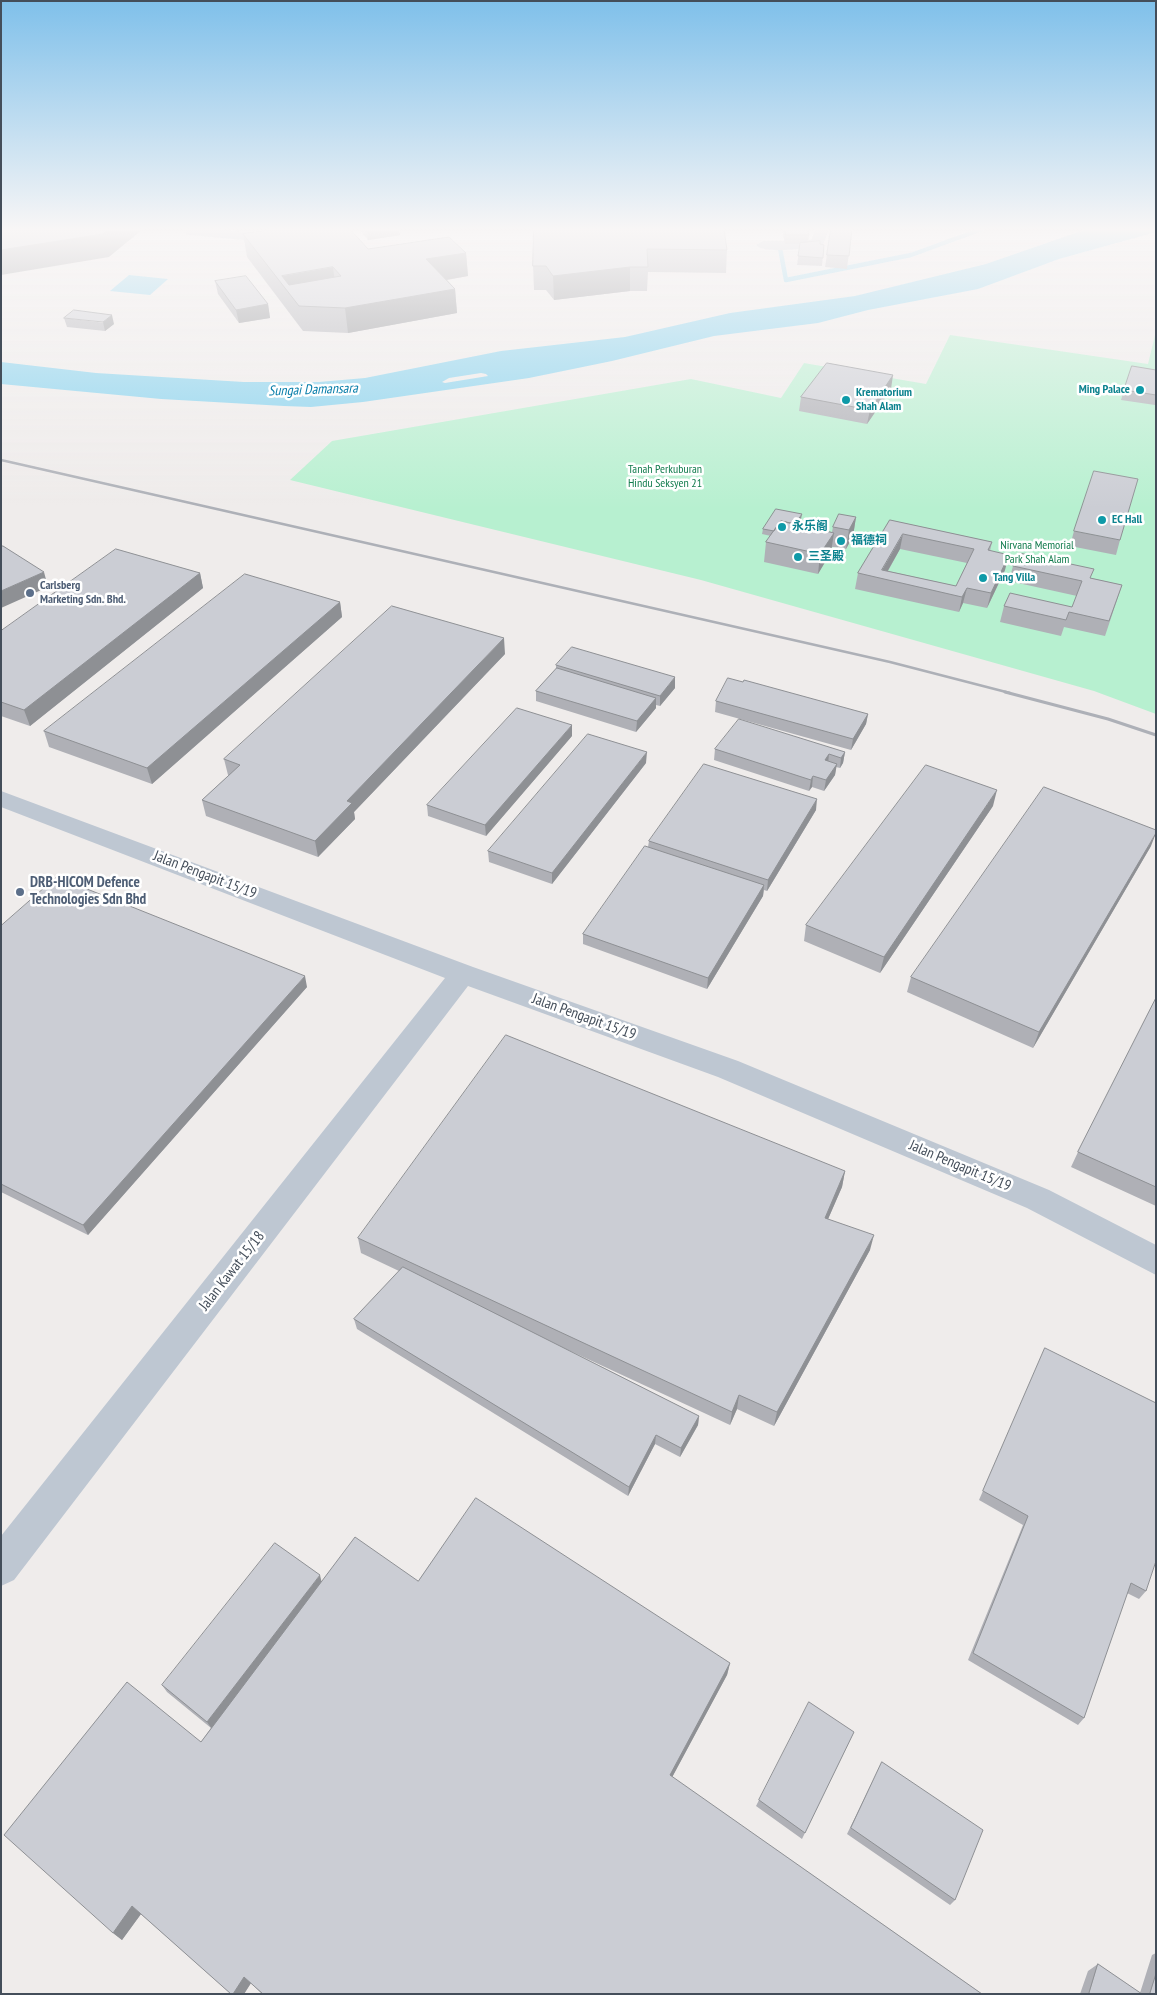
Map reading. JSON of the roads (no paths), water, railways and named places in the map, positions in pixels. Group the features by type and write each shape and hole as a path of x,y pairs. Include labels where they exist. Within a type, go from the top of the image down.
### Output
{"street":[{"name":"Jalan Pengapit 15/19","path":"1,798 464,974 728,1069 1038,1199 1156,1261"},
{"name":"Jalan Kawat 15/18","path":"1,1568 464,974"}],"water":[{"name":"Sungai Damansara","path":"690,322 821,322 714,336 612,361 529,378 363,402 311,407 161,399 1,384 1,362 96,373 244,382 319,382 365,378 501,351 625,337","holes":["481,373 488,376 445,383 442,382 449,378"]}],"railway":[{"path":"1,460 890,662 1010,693"},
{"path":"1005,692 1108,719 1156,735"}],"place":[{"name":"Ming Palace","path":"1140,390"},
{"name":"Krematorium Shah Alam","path":"846,400"},
{"name":"EC Hall","path":"1102,520"},
{"name":"永乐阁","path":"782,527"},
{"name":"福德祠","path":"841,541"},
{"name":"三圣殿","path":"798,557"},
{"name":"Tang Villa","path":"983,578"},
{"name":"Carlsberg Marketing Sdn. Bhd.","path":"30,593"},
{"name":"DRB-HICOM Defence Technologies Sdn Bhd","path":"20,892"}],"park label":[{"name":"Tanah Perkuburan Hindu Seksyen 21","path":"665,477"},
{"name":"Nirvana Memorial Park Shah Alam","path":"1037,553"}]}
